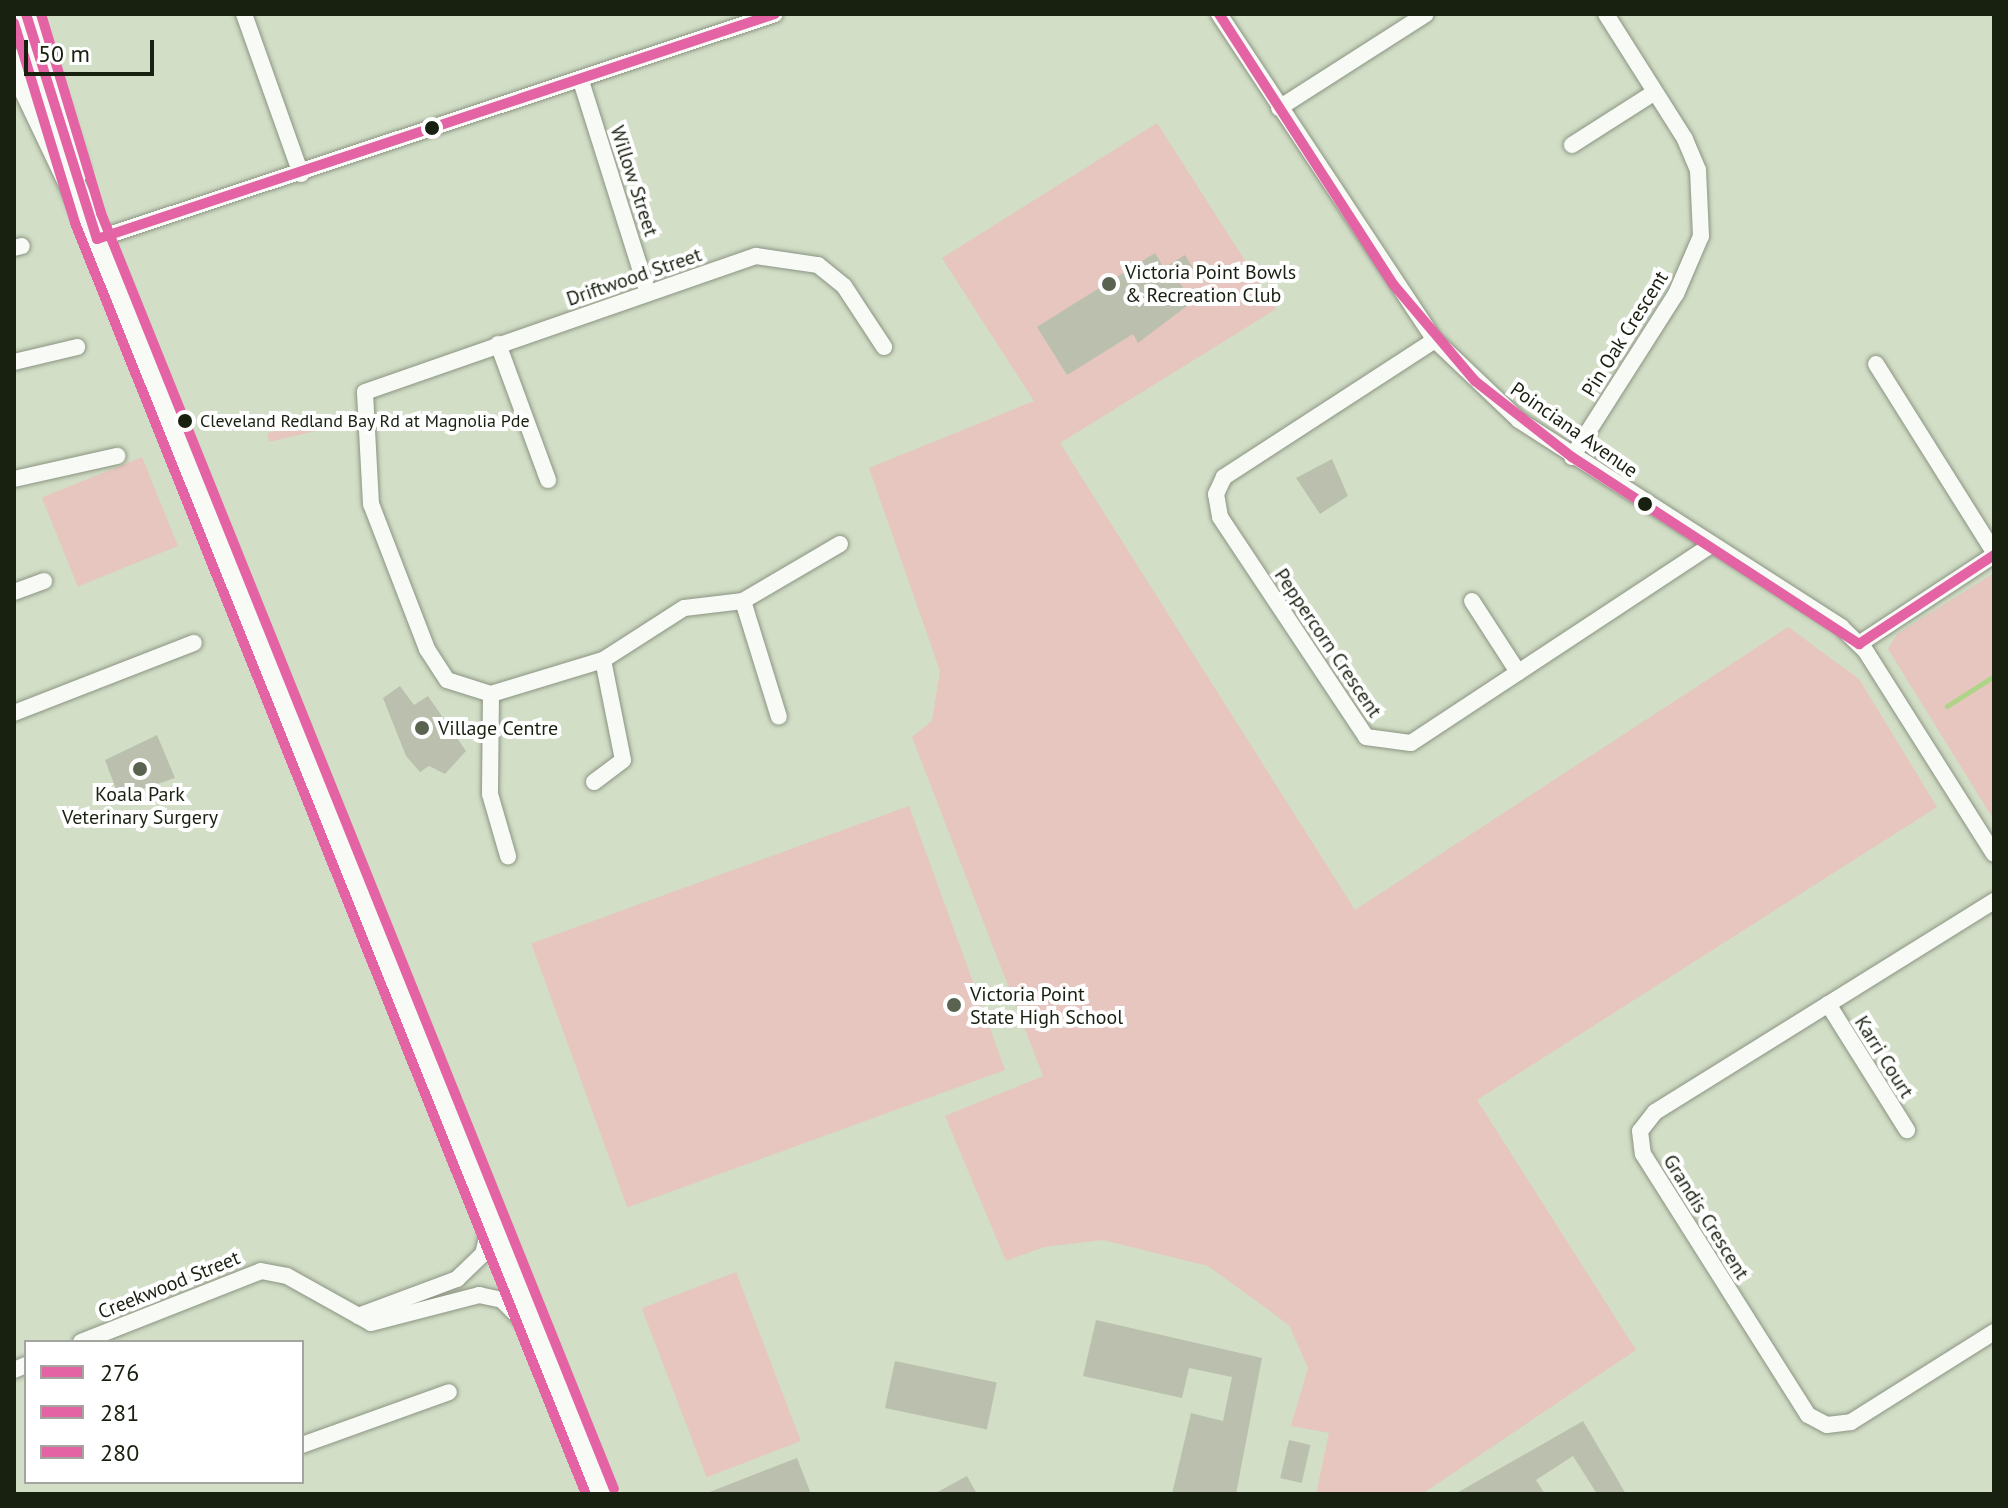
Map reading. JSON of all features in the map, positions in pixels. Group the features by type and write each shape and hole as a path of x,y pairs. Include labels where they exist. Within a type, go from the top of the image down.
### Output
{"highway":[{"path":"26,14 93,228"},
{"path":"14,62 93,228 601,1494"}],"street":[{"path":"244,14 301,174"},
{"path":"93,228 301,174 775,14"},
{"name":"Poinciana Avenue","path":"1219,14 1435,340 1519,420 1859,644 1994,854"},
{"path":"1279,108 1426,14"},
{"name":"Pin Oak Crescent","path":"1572,457 1676,294 1701,236 1698,170 1655,92 1606,14"},
{"name":"Willow Street","path":"581,81 648,293"},
{"path":"1572,145 1655,92"},
{"name":"Driftwood Street","path":"491,694 447,680 427,649 371,504 365,392 756,256 789,256 818,265 844,286 884,347"},
{"name":"Peppercorn Crescent","path":"1435,340 1224,477 1216,494 1220,517 1366,737 1411,743 1711,545"},
{"path":"498,344 548,480"},
{"path":"14,362 77,347"},
{"path":"1859,644 1994,553 1876,364"},
{"path":"14,479 117,456"},
{"path":"508,856 490,794 491,694 603,660 684,608 743,601 840,544"},
{"path":"14,592 44,581"},
{"path":"743,601 779,717"},
{"path":"1472,601 1518,672"},
{"path":"14,713 194,643"},
{"path":"594,782 623,760 603,660"},
{"name":"Grandis Crescent","path":"1994,901 1655,1112 1640,1131 1643,1154 1817,1420 1851,1422 1994,1332"},
{"name":"Karri Court","path":"1828,1004 1907,1130"},
{"path":"358,1316 457,1279 483,1254 491,1218"},
{"name":"Creekwood Street","path":"86,1340 261,1271 287,1276 358,1316 383,1324 479,1295 502,1300 537,1334"},
{"path":"304,1444 449,1392"}],"shaded area":[{"path":"1157,123 1276,309 1060,443 1355,910 1788,627 1859,679 1937,807 1477,1100 1636,1350 1422,1494 1316,1494 1329,1433 1291,1426 1308,1368 1289,1325 1208,1266 1103,1240 1044,1247 1006,1261 945,1116 1043,1076 912,737 932,721 940,671 869,468 1034,401 942,258"},
{"path":"354,413 356,422 269,442 267,433"},
{"path":"142,457 178,546 78,586 42,497"},
{"path":"1994,573 1994,820 1888,649 1897,634"},
{"path":"909,806 1005,1070 627,1208 531,943"},
{"path":"736,1272 801,1441 707,1477 642,1308"}],"building":[{"path":"1155,253 1164,268 1185,255 1193,268 1177,278 1192,302 1138,343 1133,334 1067,375 1037,327"},
{"path":"1332,459 1348,496 1320,514 1296,478"},
{"name":"Village Centre","path":"400,686 414,705 428,696 466,751 445,774 429,766 420,772 406,756 383,698"},
{"name":"Koala Park Veterinary Surgery","path":"157,735 175,778 119,797 105,760"},
{"path":"1096,1320 1262,1358 1236,1494 1172,1494 1191,1413 1223,1421 1232,1377 1189,1368 1182,1398 1083,1376"},
{"path":"895,1361 997,1383 987,1430 885,1408"},
{"path":"1583,1421 1626,1494 1597,1494 1573,1456 1536,1480 1545,1494 1455,1494"},
{"path":"1289,1440 1310,1445 1302,1483 1280,1478"},
{"path":"797,1458 811,1494 707,1493"},
{"path":"967,1476 977,1494 934,1494"}],"waterway":[{"path":"1947,706 1994,676"}],"transit line":[{"name":"276","path":"26,14 97,239"},
{"name":"280","path":"41,14 101,213 614,1489"},
{"name":"276","path":"97,239 775,14"},
{"name":"276","path":"1219,14 1393,284 1475,381 1572,457 1859,644"},
{"name":"281","path":"14,23 75,223 586,1494"},
{"name":"276","path":"1859,644 1994,555"}],"place":[{"name":"Victoria Point Bowls & Recreation Club","path":"1109,284"},
{"name":"Cleveland Redland Bay Rd at Magnolia Pde","path":"185,421"},
{"name":"Village Centre","path":"422,728"},
{"name":"Koala Park Veterinary Surgery","path":"140,769"},
{"name":"Victoria Point State High School","path":"954,1005"}]}
